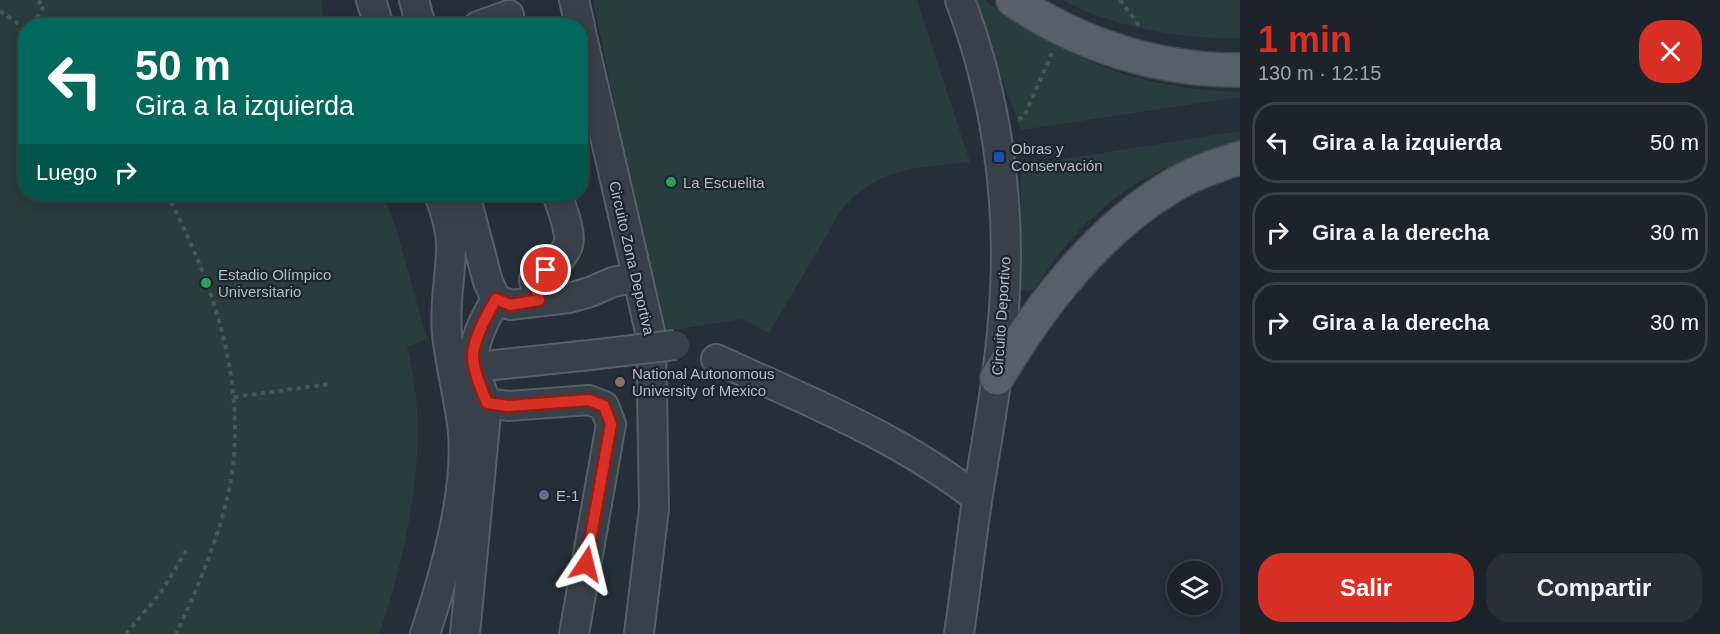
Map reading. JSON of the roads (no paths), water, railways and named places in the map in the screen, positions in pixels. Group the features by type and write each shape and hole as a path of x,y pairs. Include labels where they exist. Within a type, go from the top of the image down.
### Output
{"main road":[{"path":"1013,0 1062,29 1121,52 1156,62 1191,68 1240,70"},
{"path":"997,378 1039,312 1084,260 1119,226 1171,186 1196,173 1240,158"}],"street":[{"path":"371,0 377,18"},
{"path":"414,0 419,18"},
{"name":"Circuito Zona Deportiva","path":"574,0 578,18"},
{"name":"Circuito Deportivo","path":"959,634 977,498 997,378 1005,301 1006,246 994,126 979,60 960,0"},
{"name":"Circuito Zona Deportiva","path":"588,62 651,336 654,508 639,634"},
{"path":"425,634 439,592 454,527 462,477 463,435 447,333 450,230 441,201"},
{"path":"467,201 488,282 496,299 510,305 569,298 613,282 637,277"},
{"path":"539,300 534,280 558,260 568,245 568,233 559,201"},
{"path":"472,634 465,634 487,403 478,382 472,355 483,324 496,299"},
{"path":"475,367 675,345"},
{"path":"717,359 886,439 946,474 977,498"},
{"path":"487,403 508,406 589,400 604,406 611,424 574,634"}],"place":[{"name":"Obras y Conservación","path":"999,157"},
{"name":"La Escuelita","path":"671,182"},
{"name":"Estadio Olímpico Universitario","path":"206,283"},
{"name":"National Autonomous University of Mexico","path":"620,382"},
{"name":"E-1","path":"544,495"}]}
